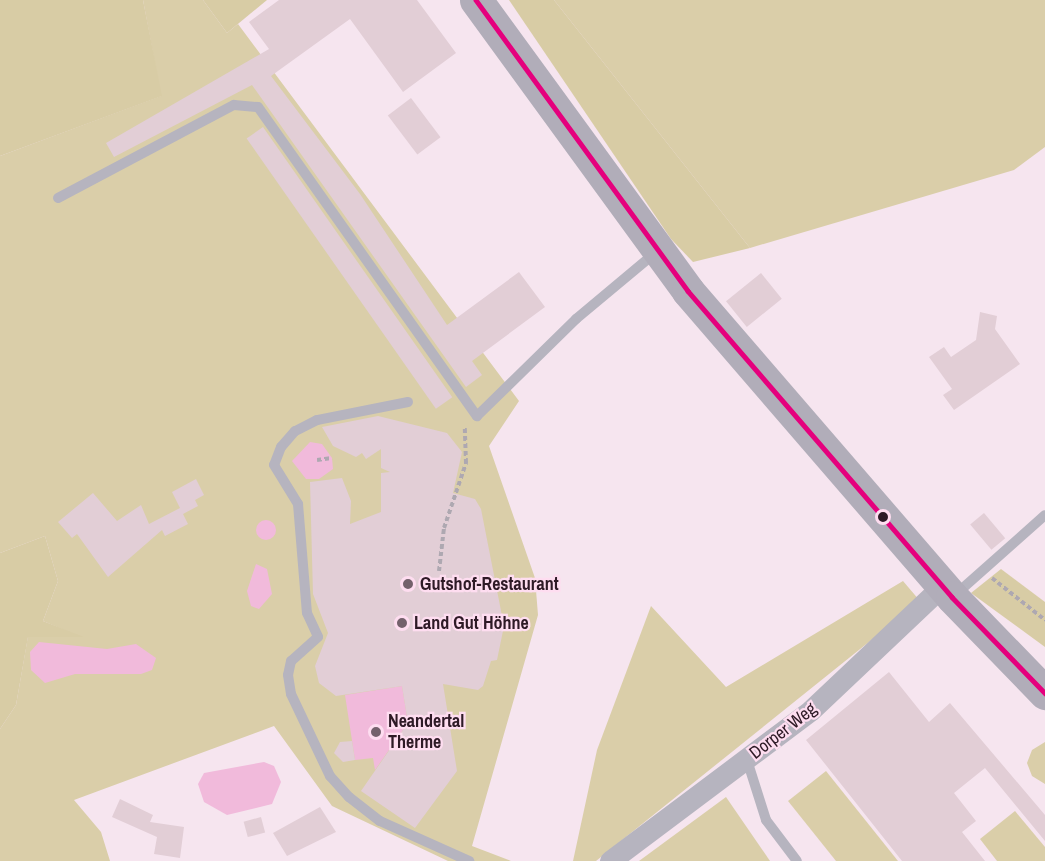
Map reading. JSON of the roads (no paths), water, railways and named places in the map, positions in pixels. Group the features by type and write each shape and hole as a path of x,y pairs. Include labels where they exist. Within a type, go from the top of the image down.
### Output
{"main road":[{"path":"476,0 656,252 947,592 1045,693"}],"street":[{"name":"Dorper Weg","path":"610,861 747,760 947,592"}],"lane":[{"path":"58,198 234,105 258,107 477,416 576,319 656,252"},
{"path":"408,402 316,420 294,431 281,447 274,465 300,513 307,613 318,637 291,661 288,675 291,694 326,766 349,797 380,821 469,861"},
{"path":"947,592 981,572 1045,515"},
{"path":"747,760 766,820 797,861"}],"place":[{"name":"Gutshof-Restaurant","path":"408,584"},
{"name":"Land Gut Höhne","path":"402,623"},
{"name":"Neandertal Therme","path":"376,732"}]}
